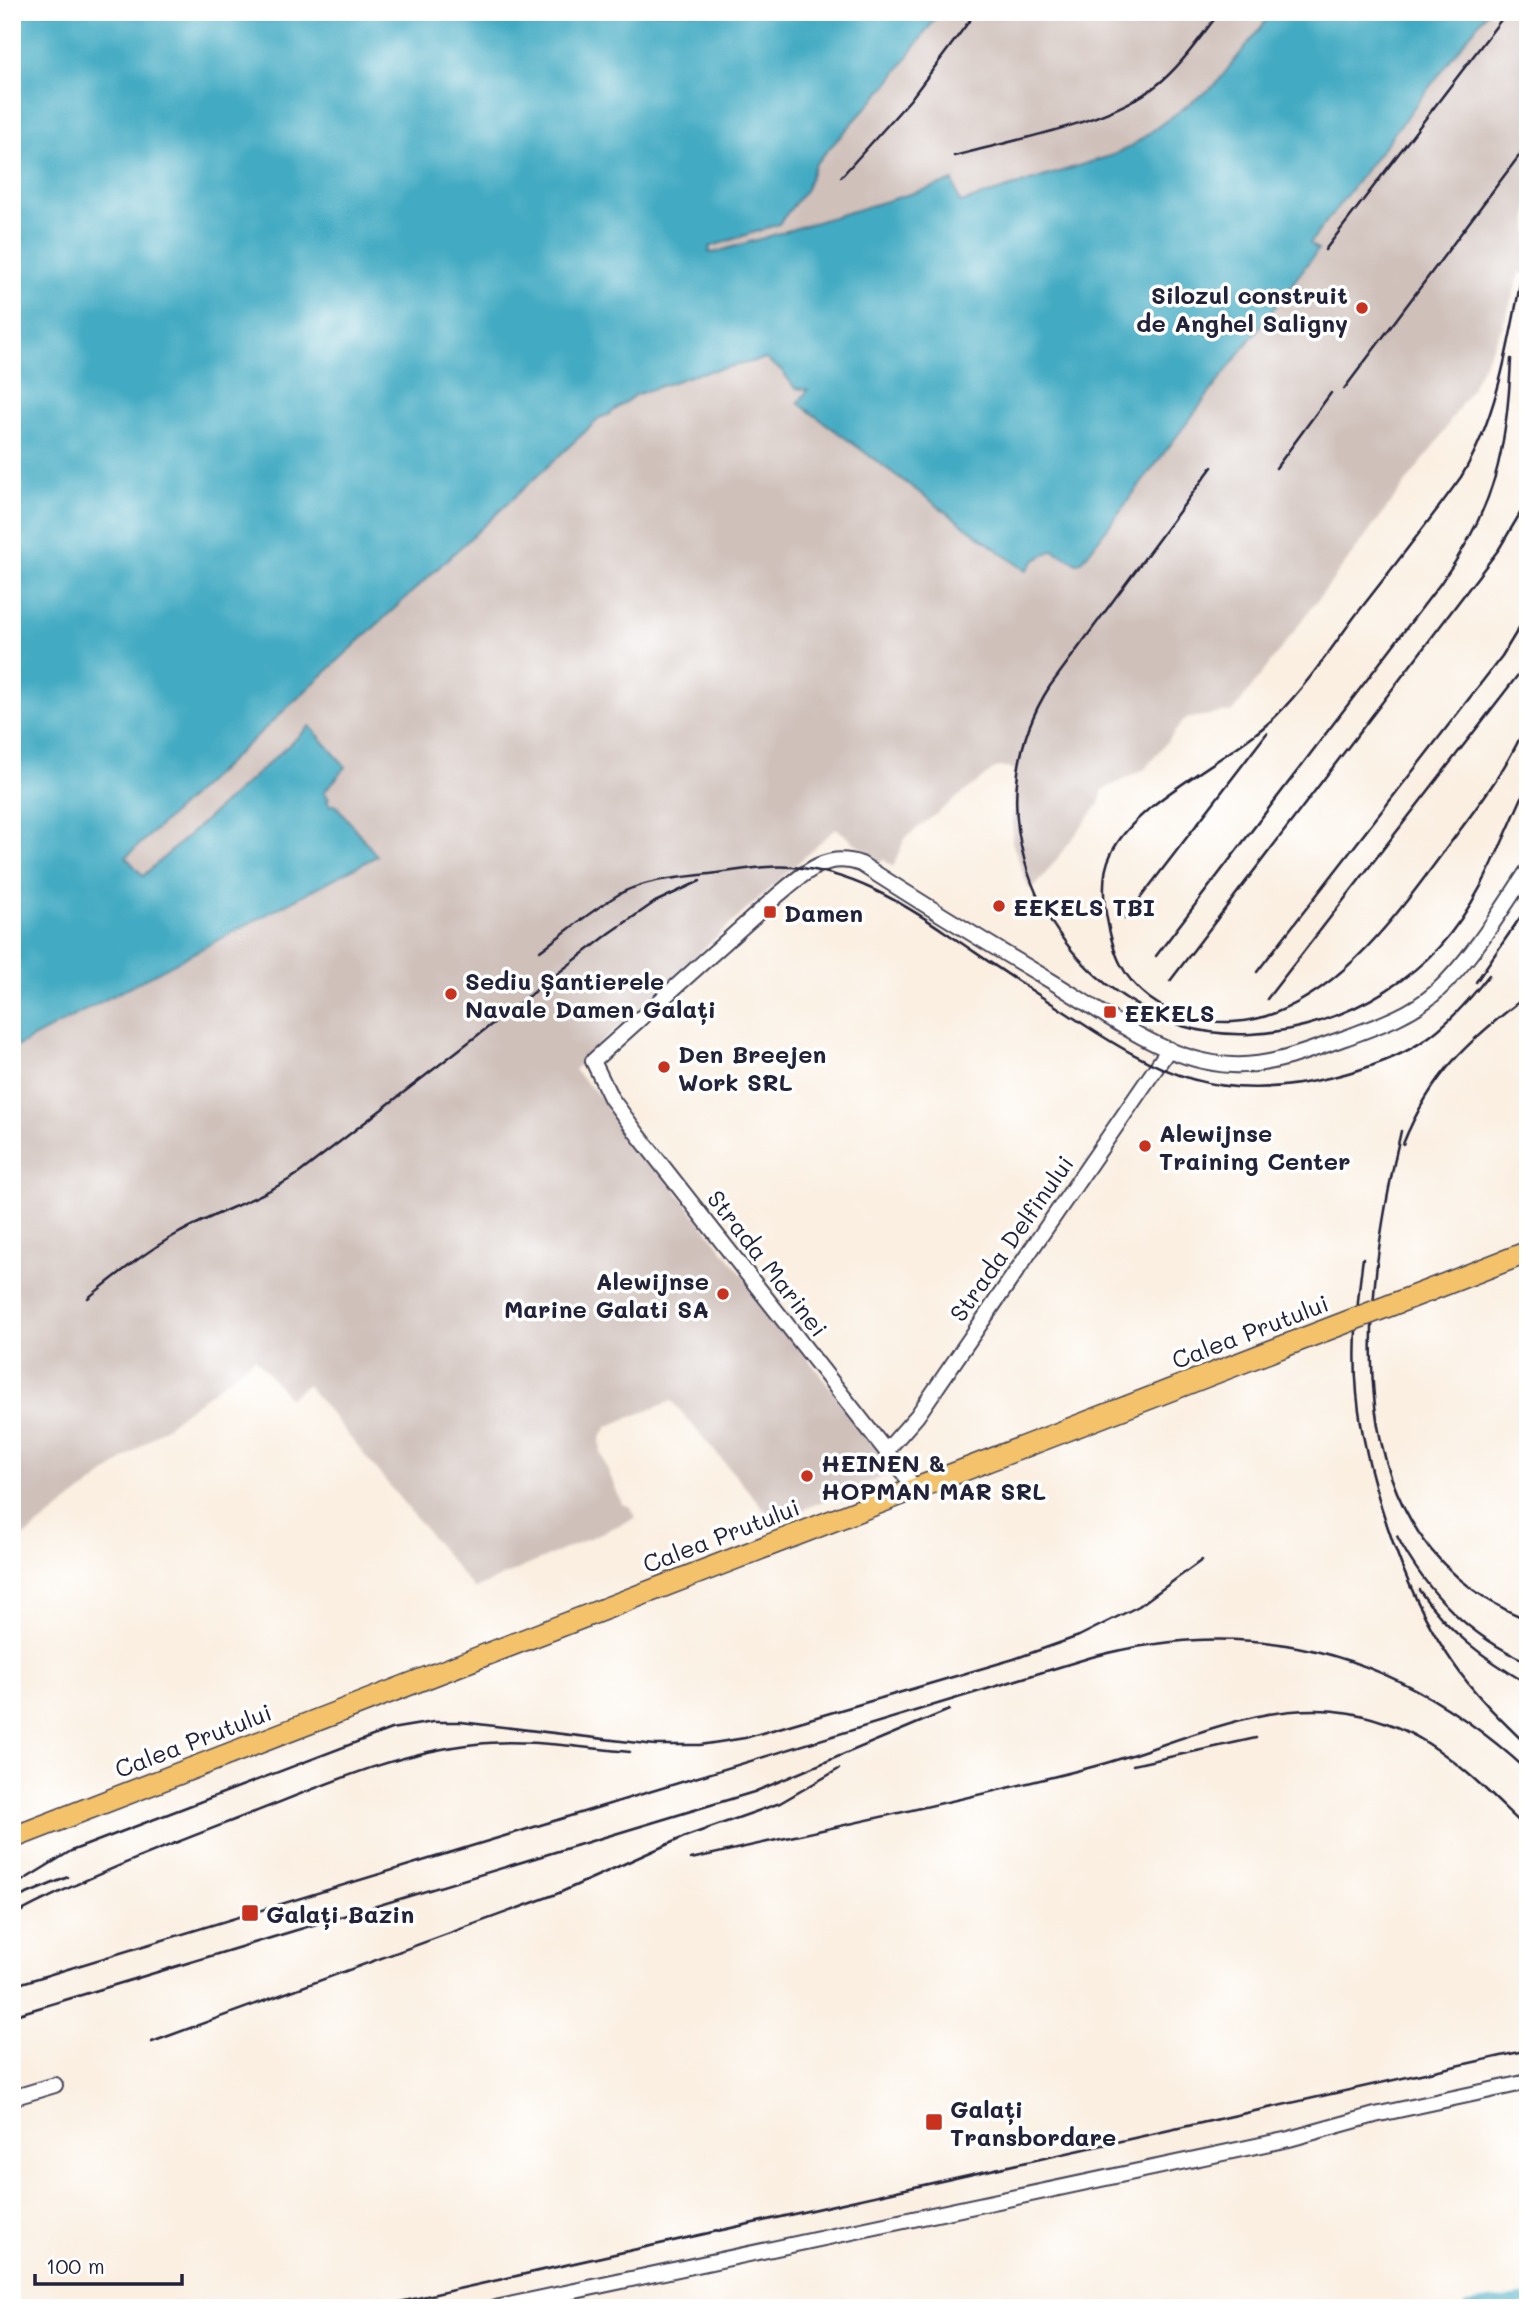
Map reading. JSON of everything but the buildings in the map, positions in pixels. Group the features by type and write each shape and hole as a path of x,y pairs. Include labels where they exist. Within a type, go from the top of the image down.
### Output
{"highway":[{"name":"Calea Prutului","path":"12,1838 1528,1252"}],"street":[{"name":"Strada Marinei","path":"915,1488 632,1126 611,1098 593,1060 808,869 831,861 850,860 861,864 1105,1016 1169,1049"},
{"path":"1169,1049 1213,1062 1247,1065 1306,1051 1404,1015 1434,993 1455,971 1528,870"},
{"name":"Strada Delfinului","path":"887,1450 917,1416 1169,1049"},
{"path":"495,2308 1289,2139 1375,2115 1528,2082"},
{"path":"12,2098 55,2085"}],"shaded area":[{"path":"940,12 1528,12 1528,275 1520,273 1503,326 1471,389 1439,439 1234,711 1185,719 1145,769 1103,790 1099,804 1036,886 1029,889 1012,842 1014,769 997,767 905,838 893,867 883,859 880,863 836,828 574,1070 609,1106 607,1109 658,1167 894,1469 893,1473 774,1521 672,1401 608,1426 600,1438 601,1454 622,1504 631,1507 635,1518 474,1589 307,1385 289,1398 255,1358 12,1546 12,921 126,857 601,417 608,416 635,395 696,374 765,359 708,250 779,221 806,189 815,164 888,84"}],"water":[{"path":"12,12 940,12 888,84 815,164 806,189 779,224 710,247 709,252 713,253 953,181 960,203 1113,155 1130,147 1215,85 1273,12 1487,12 1310,243 1318,250 1083,560 1077,563 1053,550 1034,561 1026,571 798,403 808,390 795,388 781,370 765,359 696,374 635,395 608,415 601,417 126,857 143,876 310,726 346,767 324,792 329,798 327,801 331,806 335,804 377,856 12,1049"}],"waterway":[{"path":"1467,2308 1528,2300"}],"railway":[{"path":"841,177 910,100 976,12"},
{"path":"954,156 1060,129 1114,110 1137,98 1175,69 1220,12"},
{"path":"1325,250 1507,12"},
{"path":"1344,389 1528,144"},
{"path":"1528,245 1496,394 1487,422 1461,477 1317,668 1276,716 1142,815 1124,834 1111,854 1104,878 1105,903 1111,937 1121,965 1133,983 1149,998 1189,1017 1233,1022 1254,1019 1275,1013 1302,1000 1328,983 1351,963 1394,916 1493,784 1528,720"},
{"path":"1156,956 1459,556 1474,530 1495,478 1506,422 1511,359"},
{"path":"1276,468 1331,393"},
{"path":"1212,467 1050,686 1029,728 1018,773 1017,818 1025,862 1041,904 1065,942 1096,976 1134,1003 1163,1019 1216,1033 1251,1034 1286,1030 1321,1021 1354,1008 1385,991 1414,970 1454,929 1490,869 1528,784"},
{"path":"1170,981 1499,549 1528,500"},
{"path":"1257,972 1502,656 1528,613"},
{"path":"1267,999 1528,662"},
{"path":"1125,918 1267,733"},
{"path":"540,951 591,912 634,887 669,879 764,867 813,870 854,882 893,900 1101,1036 1163,1069 1224,1086 1257,1088 1293,1085 1333,1077 1360,1070 1403,1053 1438,1030 1489,975"},
{"path":"88,1298 165,1241 269,1191 298,1174 610,933 655,902 700,881"},
{"path":"1476,982 1528,906"},
{"path":"1403,1144 1426,1098 1454,1060 1488,1027 1528,995"},
{"path":"1401,1131 1387,1197 1377,1267 1372,1338 1375,1408 1390,1474 1418,1533 1464,1582 1528,1620"},
{"path":"1363,1258 1356,1330 1357,1393 1367,1456 1387,1525 1415,1596 1442,1647 1479,1696 1528,1746"},
{"path":"1397,1536 1422,1576 1452,1611 1487,1640 1528,1662"},
{"path":"12,1887 71,1851 391,1729 433,1722 461,1722 655,1745 700,1745 745,1738 1014,1659 1079,1636 1139,1606 1202,1560"},
{"path":"1419,1590 1455,1632 1497,1665 1528,1684"},
{"path":"12,1986 1092,1657 1153,1644 1213,1640 1270,1643 1325,1654 1379,1672 1430,1698 1480,1731 1528,1771"},
{"path":"12,2016 754,1792 949,1710"},
{"path":"691,1859 1088,1768 1250,1718 1317,1710 1350,1713 1378,1720 1427,1742 1468,1774 1528,1830"},
{"path":"1133,1765 1256,1738"},
{"path":"12,1916 70,1887 160,1849 334,1781 418,1754 495,1742 553,1744 630,1752"},
{"path":"152,2042 559,1893 684,1837 780,1803 839,1769"},
{"path":"12,1900 68,1877"},
{"path":"373,2308 1528,2050"}],"place":[{"name":"Silozul construit de Anghel Saligny","path":"1362,308"},
{"name":"EEKELS TBI","path":"999,906"},
{"name":"Damen","path":"770,912"},
{"name":"Sediu Șantierele Navale Damen Galați","path":"451,994"},
{"name":"EEKELS","path":"1110,1012"},
{"name":"Den Breejen Work SRL","path":"664,1067"},
{"name":"Alewijnse Training Center","path":"1145,1146"},
{"name":"Alewijnse Marine Galati SA","path":"723,1294"},
{"name":"HEINEN & HOPMAN MAR SRL","path":"807,1476"},
{"name":"Galați Bazin","path":"250,1913"},
{"name":"Galați Transbordare","path":"934,2122"}]}
